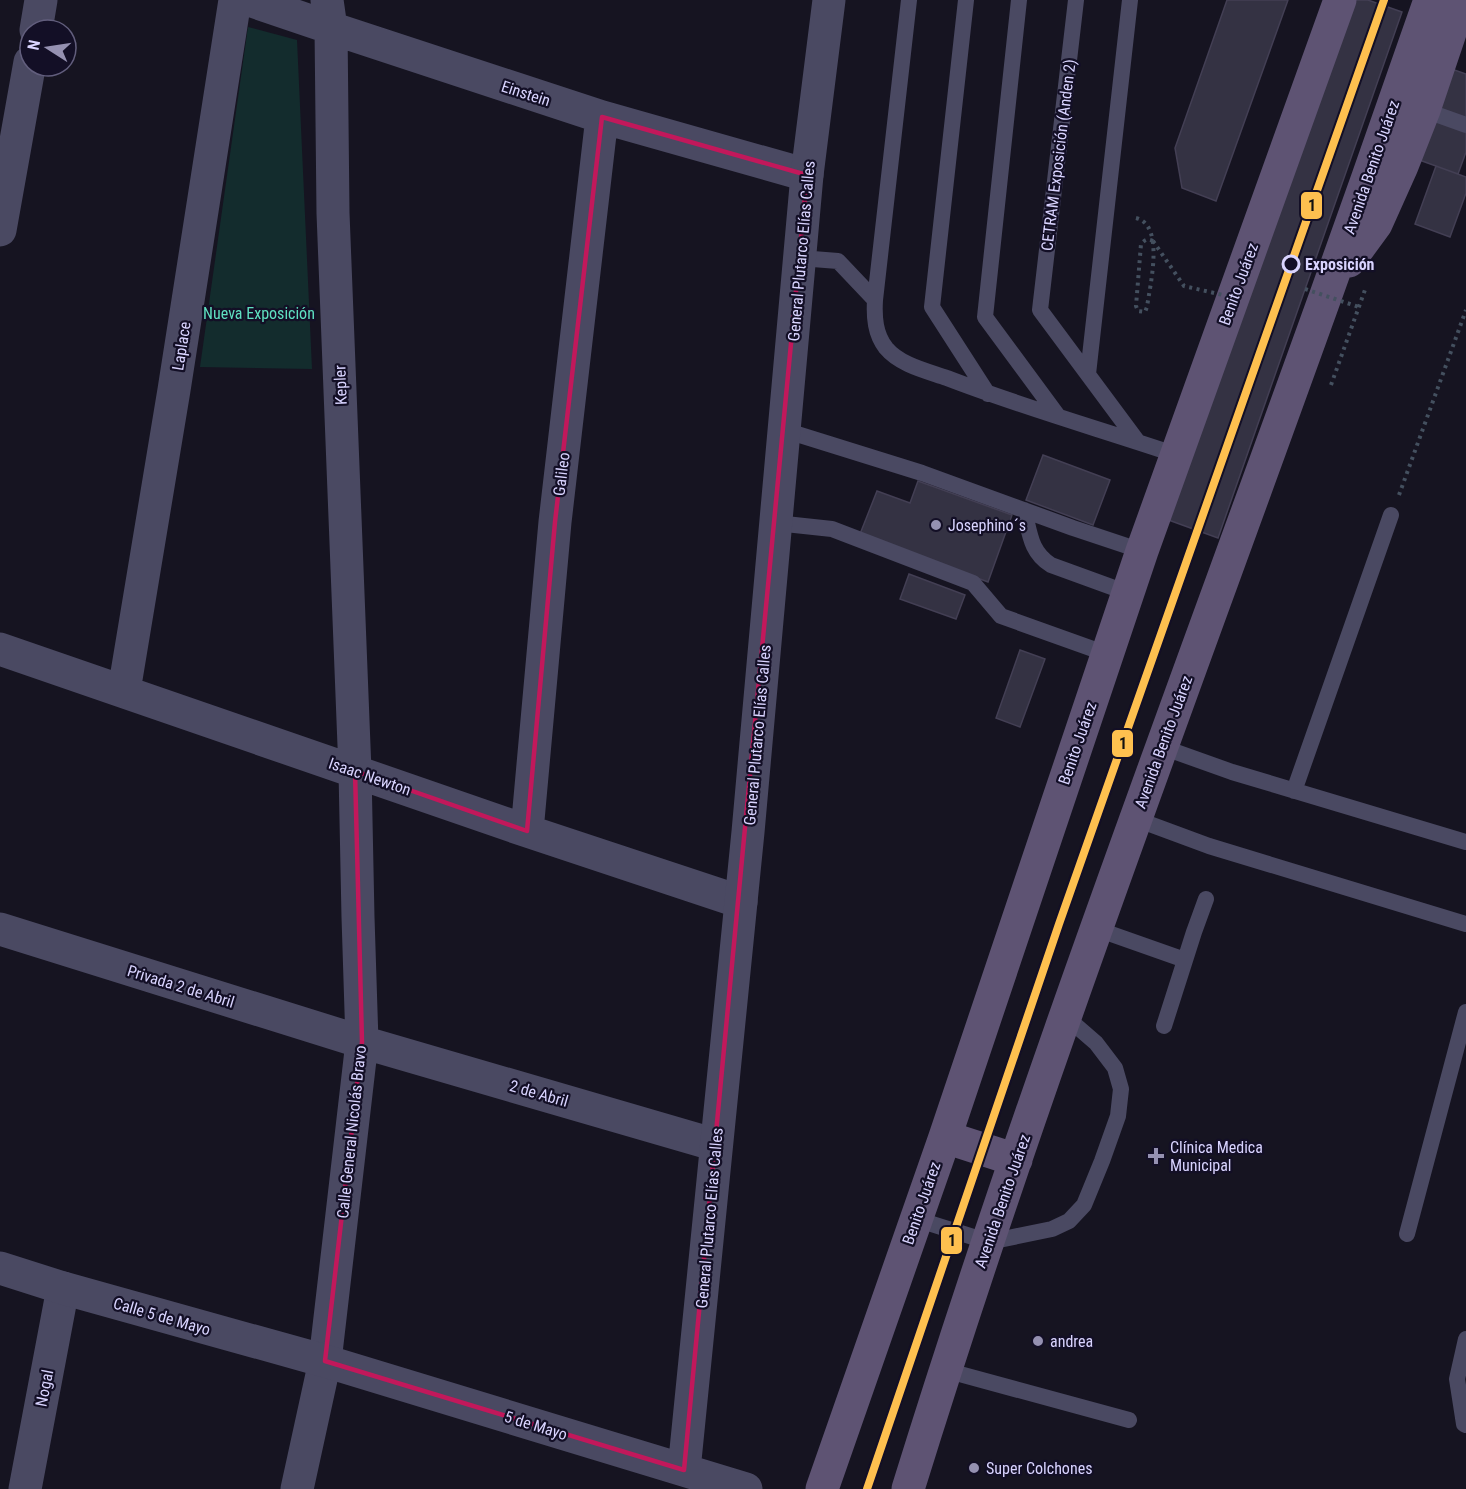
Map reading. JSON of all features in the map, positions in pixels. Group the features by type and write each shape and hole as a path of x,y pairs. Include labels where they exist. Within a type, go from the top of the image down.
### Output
{"main road":[{"path":"1247,257 1264,155 1276,115 1319,0"},
{"name":"Benito Juárez","path":"822,1489 945,1137 1142,551 1340,0"},
{"path":"1316,290 1342,196 1407,0"},
{"name":"Avenida Benito Juárez","path":"908,1489 945,1370 1016,1160 1162,747 1316,290 1430,0"},
{"path":"1316,290 1376,224 1424,110 1461,0"},
{"path":"945,1137 1016,1160"}],"street":[{"path":"38,18 41,0"},
{"name":"Laplace","path":"124,691 235,0"},
{"name":"Einstein","path":"249,0 329,14 602,117 807,175"},
{"name":"General Plutarco Elías Calles","path":"684,1470 741,902 807,175 829,0"},
{"name":"Kepler","path":"329,14 333,213 355,771"},
{"path":"0,230 27,78"},
{"name":"Galileo","path":"527,831 555,522 602,117"},
{"name":"Isaac Newton","path":"0,649 527,831 741,902"},
{"name":"Calle General Nicolás Bravo","path":"297,1489 325,1361 362,1042 355,771"},
{"name":"Privada 2 de Abril","path":"0,929 362,1042"},
{"name":"2 de Abril","path":"362,1042 716,1145"},
{"name":"Calle 5 de Mayo","path":"0,1268 63,1288 325,1361"},
{"name":"Nogal","path":"25,1489 63,1288"},
{"name":"5 de Mayo","path":"325,1361 746,1489"}],"lane":[{"path":"909,0 875,300 874,317 878,334 887,349 900,360 988,394 1177,454"},
{"path":"966,0 932,307 988,394"},
{"path":"1019,0 985,317 1058,416"},
{"name":"CETRAM Exposición (Anden 2)","path":"1076,0 1040,310 1088,374"},
{"path":"1130,0 1088,374 1138,442"},
{"path":"1424,110 1466,125"},
{"path":"800,258 838,261 875,300"},
{"path":"783,430 922,473 1142,551"},
{"path":"1024,510 1034,547 1041,558 1051,565 1128,593"},
{"path":"1294,791 1391,515"},
{"path":"776,523 832,529 973,583 1001,616 1107,654"},
{"path":"1162,747 1232,772 1466,843"},
{"path":"1136,819 1209,846 1466,924"},
{"path":"1164,1026 1206,899"},
{"path":"1097,929 1185,960"},
{"path":"1407,1234 1466,1011"},
{"path":"916,1219 989,1242 1052,1229 1069,1221 1084,1205 1118,1116 1121,1089 1115,1068 1096,1043 1066,1017"},
{"path":"1466,1340 1457,1379 1466,1425"},
{"path":"945,1370 1129,1420"}],"path":[{"path":"1136,218 1146,223 1149,228 1153,238 1154,249 1147,308 1145,312 1138,312 1136,306 1142,244 1149,239 1153,241 1184,285 1240,299"},
{"path":"1316,290 1359,307 1331,385"},
{"path":"1391,515 1466,309"}],"highlighted area":[{"path":"602,117 807,175 684,1470 325,1361 362,1042 355,771 527,831 555,522"}],"green space":[{"name":"Nueva Exposición","path":"248,27 297,40 312,369 200,367"}],"building":[{"path":"1227,0 1288,0 1216,201 1182,188 1175,148"},
{"path":"1345,0 1368,0 1402,12 1218,538 1163,518"},
{"path":"1443,66 1466,74 1466,152 1458,174 1411,157"},
{"path":"1436,166 1466,177 1466,193 1450,237 1415,224"},
{"path":"1043,455 1110,480 1093,525 1026,500"},
{"name":"Josephino´s","path":"918,481 1012,515 988,582 860,534 877,491 910,503"},
{"path":"909,574 965,595 956,619 900,599"},
{"path":"1020,650 1045,659 1020,727 996,718"}],"transit line":[{"name":"1","path":"867,1489 1059,924 1384,0"}],"place":[{"name":"Exposición","path":"1291,264"},
{"name":"Josephino´s","path":"936,525"},
{"name":"Clínica Medica Municipal","path":"1156,1156"},
{"name":"andrea","path":"1038,1341"},
{"name":"Super Colchones","path":"974,1468"}]}
